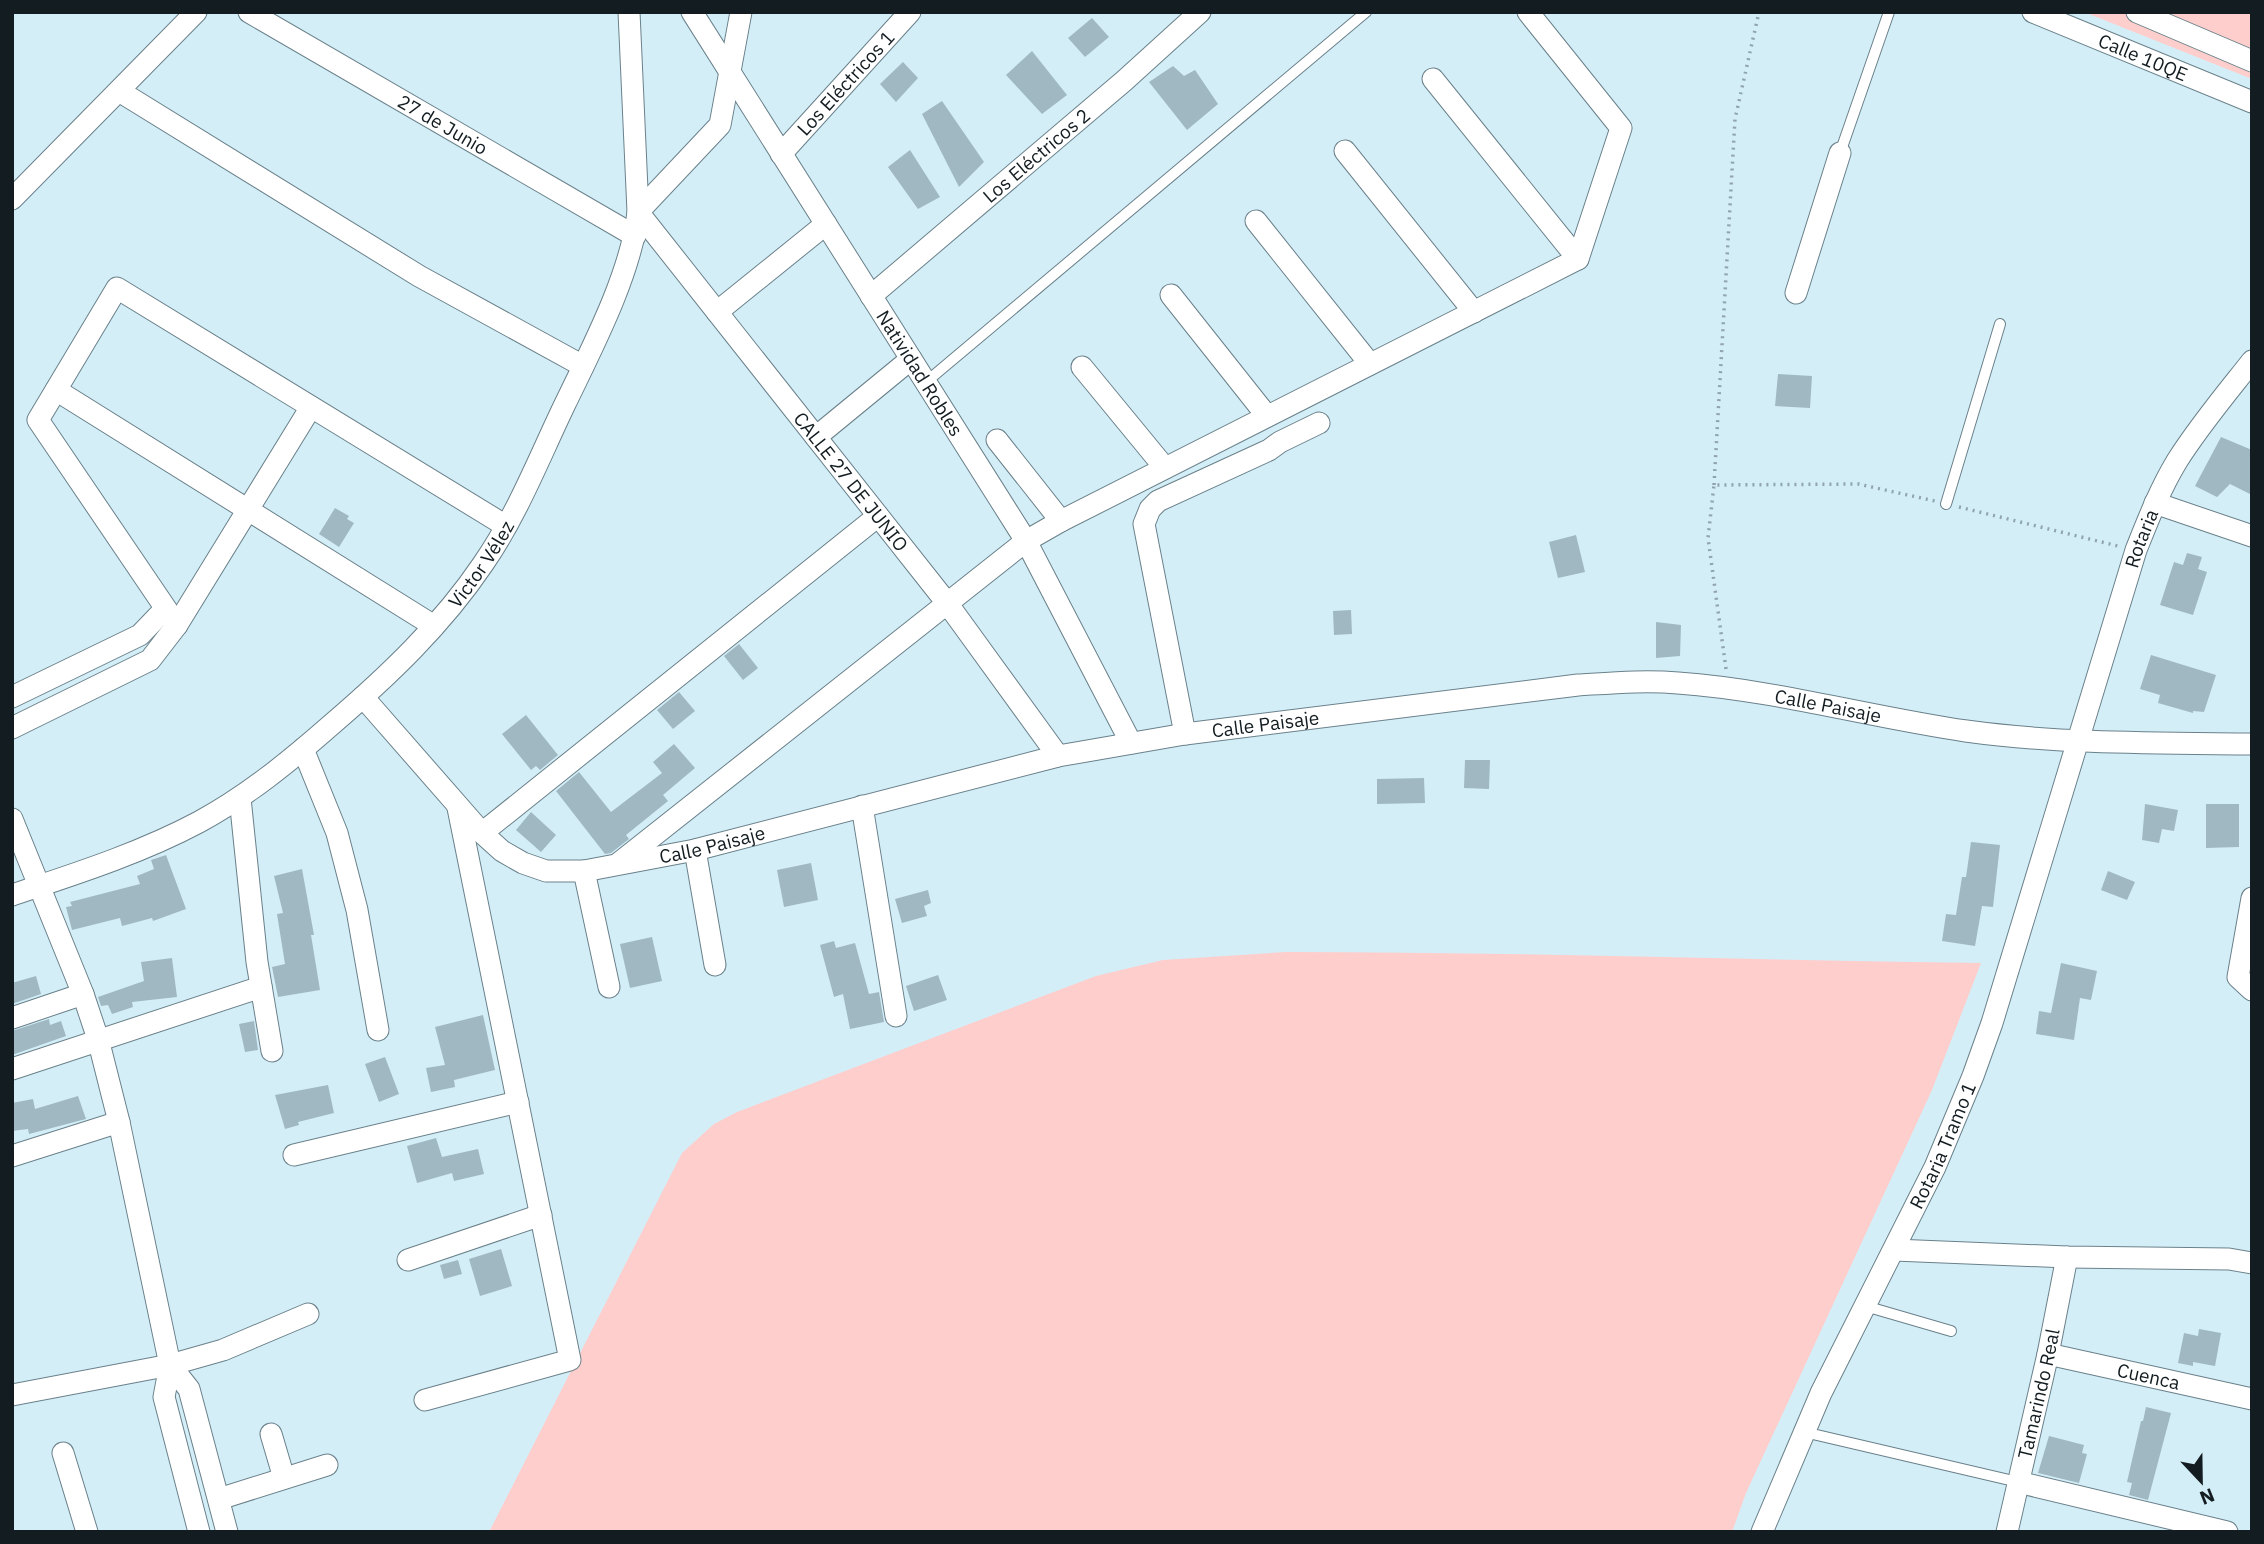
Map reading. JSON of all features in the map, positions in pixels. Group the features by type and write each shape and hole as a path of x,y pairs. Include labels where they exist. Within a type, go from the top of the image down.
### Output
{"street":[{"path":"12,199 196,12"},
{"name":"Victor Vélez","path":"12,895 158,841 240,798 303,749 363,697 463,593 506,526 583,366 635,236 638,212 629,12"},
{"name":"Natividad Robles","path":"692,12 1026,541 1130,743"},
{"path":"638,212 720,125 741,12"},
{"name":"Los Eléctricos 1","path":"781,154 910,12"},
{"name":"Los Eléctricos 2","path":"871,296 1124,81 1200,12"},
{"path":"615,866 1026,541 1060,521 1578,259 1620,128 1528,12"},
{"name":"Calle 10QE","path":"2033,12 2252,102"},
{"path":"2137,12 2252,61"},
{"name":"27 de Junio","path":"252,13 635,236"},
{"path":"1433,79 1578,259"},
{"path":"119,91 419,276 583,366"},
{"path":"1345,151 1474,312"},
{"path":"1796,293 1840,153"},
{"name":"CALLE 27 DE JUNIO","path":"638,212 947,603 1058,756"},
{"path":"1256,221 1370,364"},
{"path":"717,312 826,224"},
{"path":"171,617 38,420 117,288 506,526"},
{"path":"1171,295 1267,416"},
{"path":"816,437 911,359"},
{"name":"Rotaria","path":"2077,740 2136,550 2155,503 2195,434 2252,361"},
{"path":"1082,367 1166,468"},
{"path":"56,390 434,626"},
{"path":"12,729 150,660 171,617 247,509 311,407"},
{"path":"1185,734 1144,523 1146,516 1158,501 1269,450 1319,423"},
{"path":"997,440 1060,521"},
{"path":"2155,503 2252,536"},
{"path":"482,832 878,516"},
{"path":"12,697 140,635 171,617"},
{"name":"Calle Paisaje","path":"363,697 482,832 502,851 523,863 546,871 584,871 695,850 1058,756 1130,743 1578,685 1677,682 1729,688 1962,730 2015,736 2252,744"},
{"name":"Rotaria Tramo 1","path":"1762,1532 1804,1432 1935,1167 1992,1023 2077,740"},
{"path":"303,749 337,833 357,909 378,1030"},
{"path":"240,798 261,986 272,1051"},
{"path":"425,1400 570,1360 458,806"},
{"path":"862,806 896,1016"},
{"path":"12,819 41,886 98,1039 119,1122 170,1365 164,1397 199,1532"},
{"path":"695,850 715,965"},
{"path":"584,871 609,987"},
{"path":"2252,898 2238,977 2252,990"},
{"path":"12,1069 261,986"},
{"path":"12,1018 83,994"},
{"path":"294,1155 518,1102"},
{"path":"12,1156 119,1122"},
{"path":"408,1260 541,1215"},
{"path":"1894,1250 2067,1257 2229,1259 2252,1263"},
{"name":"Tamarindo Real","path":"2007,1532 2067,1257"},
{"path":"12,1395 170,1365 223,1350 308,1314"},
{"name":"Cuenca","path":"2048,1353 2252,1399"},
{"path":"170,1365 188,1389 227,1532"},
{"path":"271,1434 284,1478"},
{"path":"63,1453 87,1532"},
{"path":"219,1499 327,1465"},
{"path":"2018,1482 2227,1532"}],"lane":[{"path":"926,382 1366,12"},
{"path":"1840,153 1889,12"},
{"path":"1946,504 2000,324"},
{"path":"1865,1307 1951,1331"},
{"path":"1804,1432 2018,1482"}],"path":[{"path":"1729,688 1708,538 1714,485 1735,119 1759,12"},
{"path":"1714,485 1858,484 2136,550"}],"shaded area":[{"path":"2084,12 2252,12 2252,79"},
{"path":"1286,952 1981,963 1932,1090 1746,1493 1732,1532 489,1532 682,1153 714,1124 737,1112 1096,976 1163,960"}],"building":[{"path":"1092,18 1109,37 1085,57 1068,38"},
{"path":"1032,51 1067,95 1042,114 1006,75"},
{"path":"903,62 918,78 896,102 880,84"},
{"path":"1173,66 1184,76 1195,70 1218,104 1187,130 1149,82"},
{"path":"942,101 984,162 959,187 922,114"},
{"path":"910,150 940,197 918,209 888,167"},
{"path":"1778,374 1812,376 1810,408 1775,406"},
{"path":"2221,437 2252,450 2252,495 2230,484 2217,497 2195,486"},
{"path":"335,508 349,516 347,519 354,523 339,547 319,534"},
{"path":"1576,535 1585,572 1558,578 1549,542"},
{"path":"2187,553 2202,557 2198,569 2207,572 2193,615 2160,605 2174,562 2183,565"},
{"path":"1351,610 1352,634 1334,635 1333,611"},
{"path":"1656,622 1681,625 1680,656 1656,658"},
{"path":"739,644 758,668 743,680 724,656"},
{"path":"2151,655 2216,675 2204,712 2193,713 2158,703 2160,695 2140,689"},
{"path":"679,692 695,711 673,729 657,710"},
{"path":"526,715 558,755 540,770 536,766 531,770 502,734"},
{"path":"674,744 695,768 663,795 668,801 626,835 629,839 611,853 605,854 556,791 579,772 611,812 662,773 653,762"},
{"path":"1465,760 1490,760 1489,789 1464,788"},
{"path":"1424,778 1425,803 1377,804 1377,779"},
{"path":"2145,804 2178,810 2174,831 2162,829 2159,843 2142,840"},
{"path":"2206,804 2239,804 2239,847 2206,848"},
{"path":"531,812 556,835 541,852 516,830"},
{"path":"1971,842 2000,845 1993,907 1982,906 1975,946 1942,941 1946,914 1956,915 1962,877 1966,877"},
{"path":"166,855 186,909 153,921 152,918 122,926 120,918 72,930 66,907 72,906 70,902 140,884 137,876 154,869 151,860"},
{"path":"811,863 818,900 784,907 777,870"},
{"path":"302,869 314,935 311,935 320,990 278,997 272,967 285,964 277,914 283,913 274,876"},
{"path":"2108,871 2135,882 2127,900 2101,890"},
{"path":"928,890 931,903 924,906 927,916 902,923 895,899"},
{"path":"652,937 662,981 630,988 620,944"},
{"path":"834,941 836,948 855,943 869,994 879,992 884,1022 850,1029 843,994 834,997 820,945"},
{"path":"172,958 177,997 132,1002 133,1007 112,1014 108,1005 101,1006 98,997 144,981 141,962"},
{"path":"2061,963 2097,971 2091,1000 2080,998 2074,1040 2036,1034 2039,1011 2051,1013"},
{"path":"938,975 947,1000 914,1011 906,986"},
{"path":"36,976 41,994 12,1004 12,983"},
{"path":"483,1015 495,1070 454,1080 455,1087 431,1092 426,1068 445,1065 435,1027"},
{"path":"49,1019 50,1025 61,1021 66,1036 12,1055 12,1031"},
{"path":"254,1021 258,1050 245,1052 239,1024"},
{"path":"385,1057 399,1094 379,1102 365,1064"},
{"path":"328,1085 334,1113 298,1122 299,1125 285,1129 275,1095"},
{"path":"78,1096 86,1119 29,1134 28,1129 12,1131 12,1103 33,1099 35,1109"},
{"path":"436,1138 442,1157 478,1149 484,1174 454,1181 452,1173 417,1183 407,1146"},
{"path":"501,1249 512,1286 480,1296 469,1259"},
{"path":"458,1260 462,1274 444,1279 440,1265"},
{"path":"2199,1329 2221,1333 2215,1366 2193,1362 2193,1366 2178,1363 2184,1333 2198,1336"},
{"path":"2146,1407 2171,1413 2148,1500 2129,1495 2132,1483 2127,1482"},
{"path":"2049,1436 2084,1445 2082,1453 2087,1454 2079,1483 2038,1473"}]}
